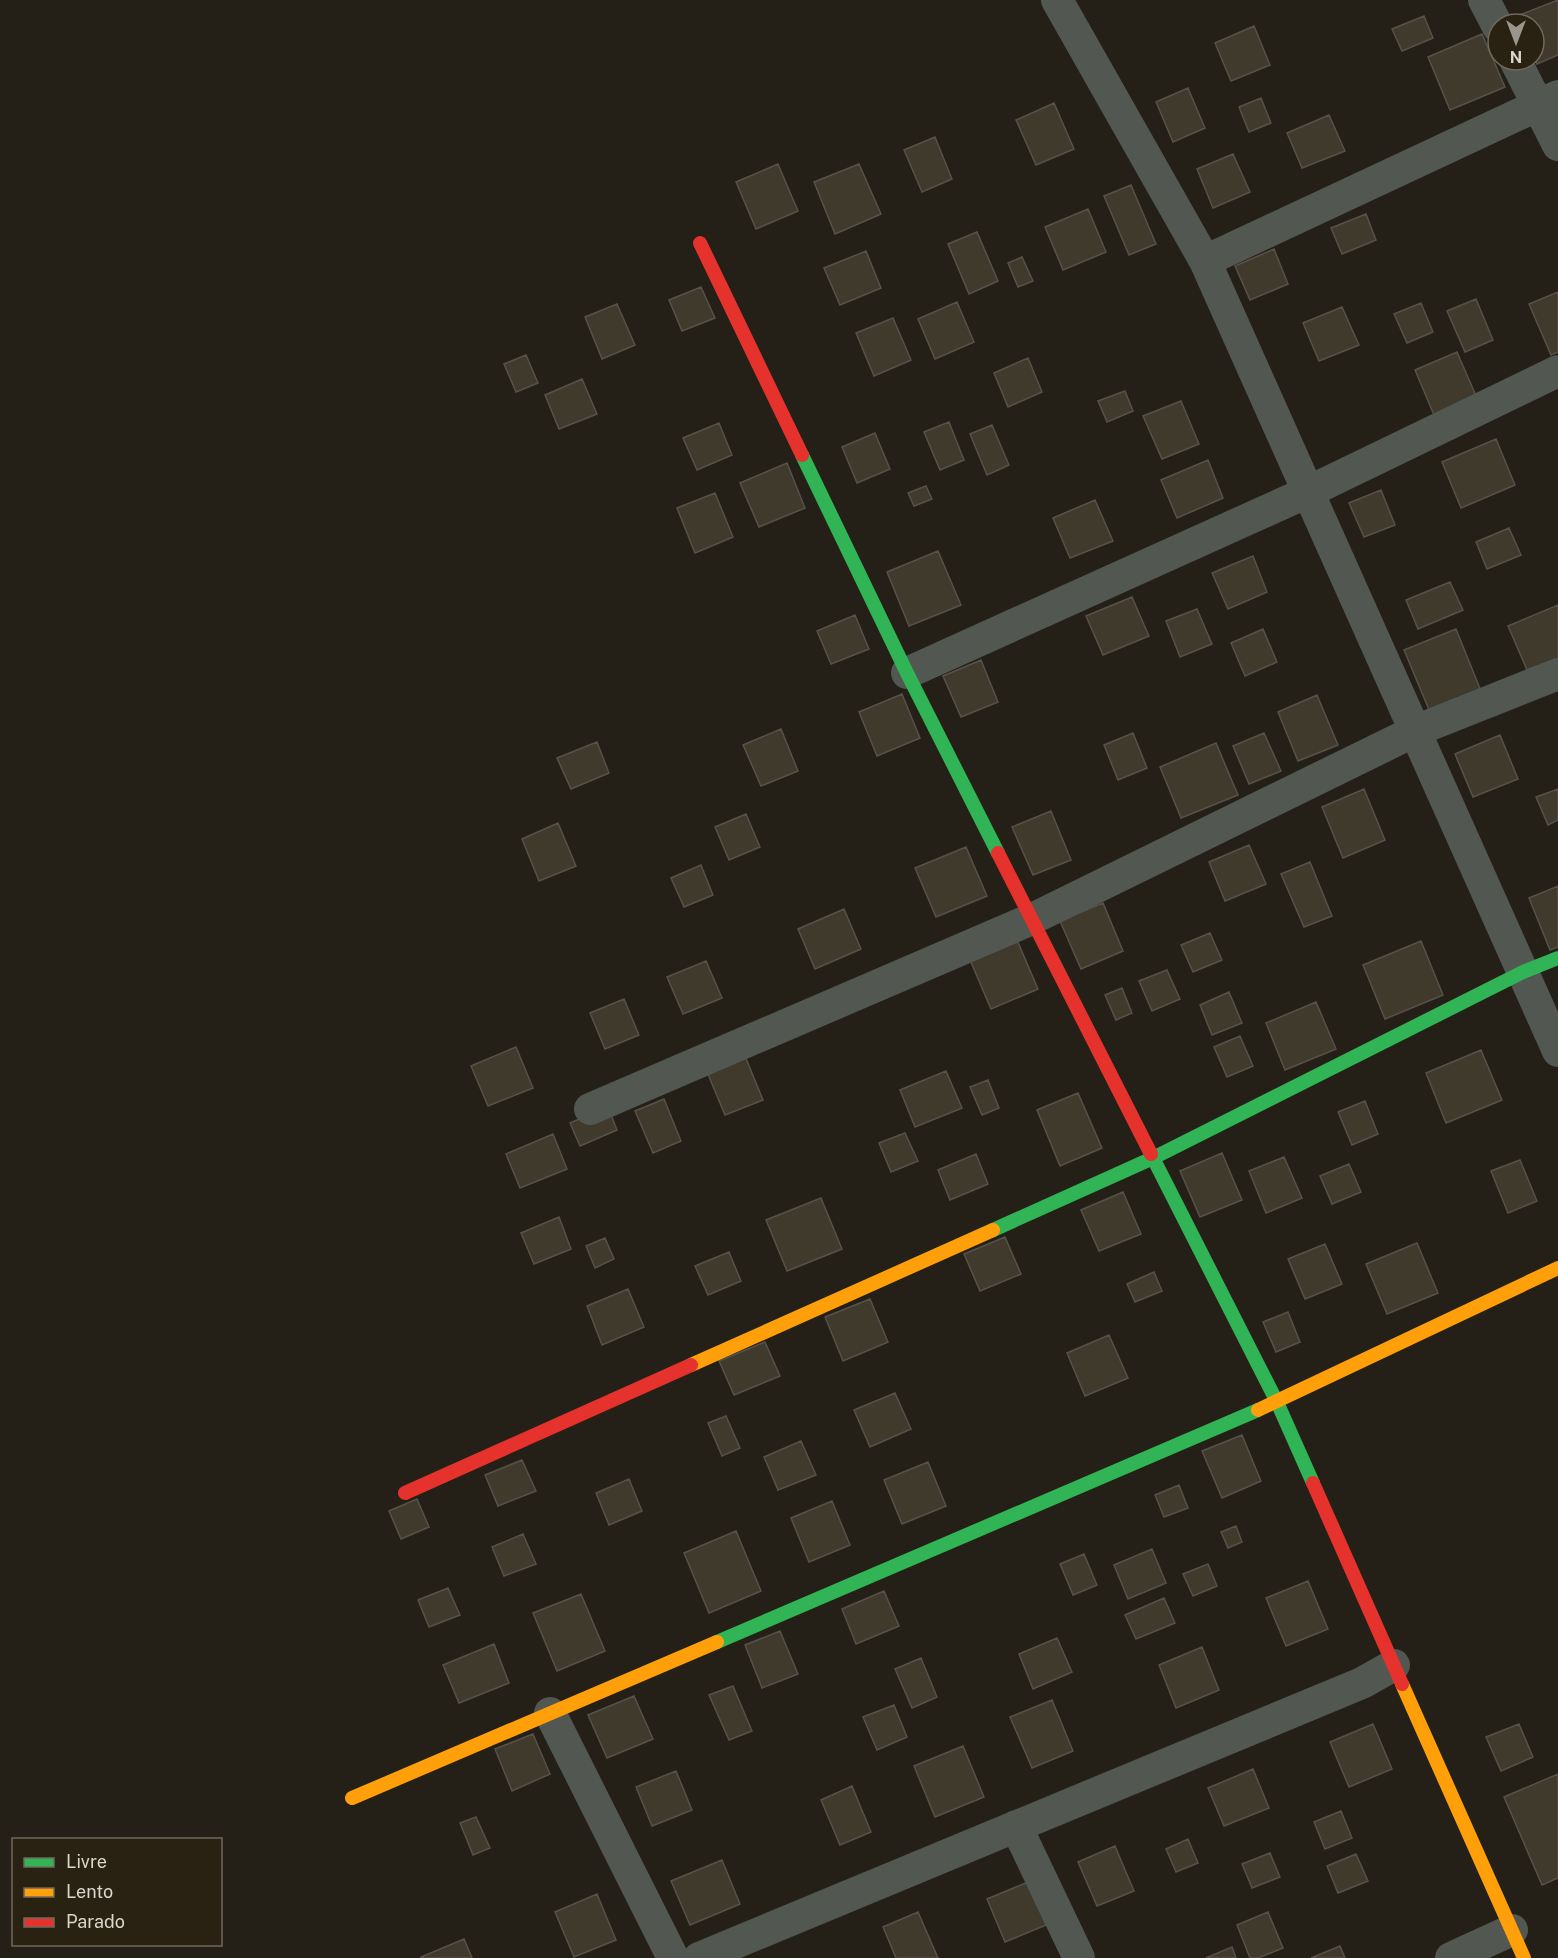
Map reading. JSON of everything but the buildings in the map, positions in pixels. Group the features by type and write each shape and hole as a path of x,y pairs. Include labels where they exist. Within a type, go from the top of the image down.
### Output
{"street":[{"path":"1057,0 1205,261 1558,1051"},
{"path":"1525,72 1548,100 1558,145"},
{"path":"1205,261 1548,100"},
{"path":"699,243 907,673 1277,1402 1518,1944 1451,1958"},
{"path":"907,673 1308,492 1558,371"},
{"path":"590,1109 1032,919 1415,731 1558,674"},
{"path":"405,1493 1153,1158 1523,972 1558,958"},
{"path":"352,1798 1277,1402 1558,1268"},
{"path":"699,1958 1362,1683 1394,1665"},
{"path":"550,1713 674,1958"},
{"path":"1017,1826 1079,1958"}],"traffic: fast":[{"path":"802,455 907,673 998,853"},
{"path":"993,1230 1153,1158 1523,972 1558,958"},
{"path":"1151,1154 1277,1402 1313,1483"},
{"path":"717,1642 1258,1410"}],"traffic: slow":[{"path":"691,1365 993,1230"},
{"path":"1258,1410 1558,1268"},
{"path":"352,1798 717,1642"},
{"path":"1402,1684 1524,1958"}],"traffic: jam":[{"path":"700,243 802,455"},
{"path":"998,853 1151,1154"},
{"path":"405,1493 691,1365"},
{"path":"1313,1483 1402,1684"}]}
